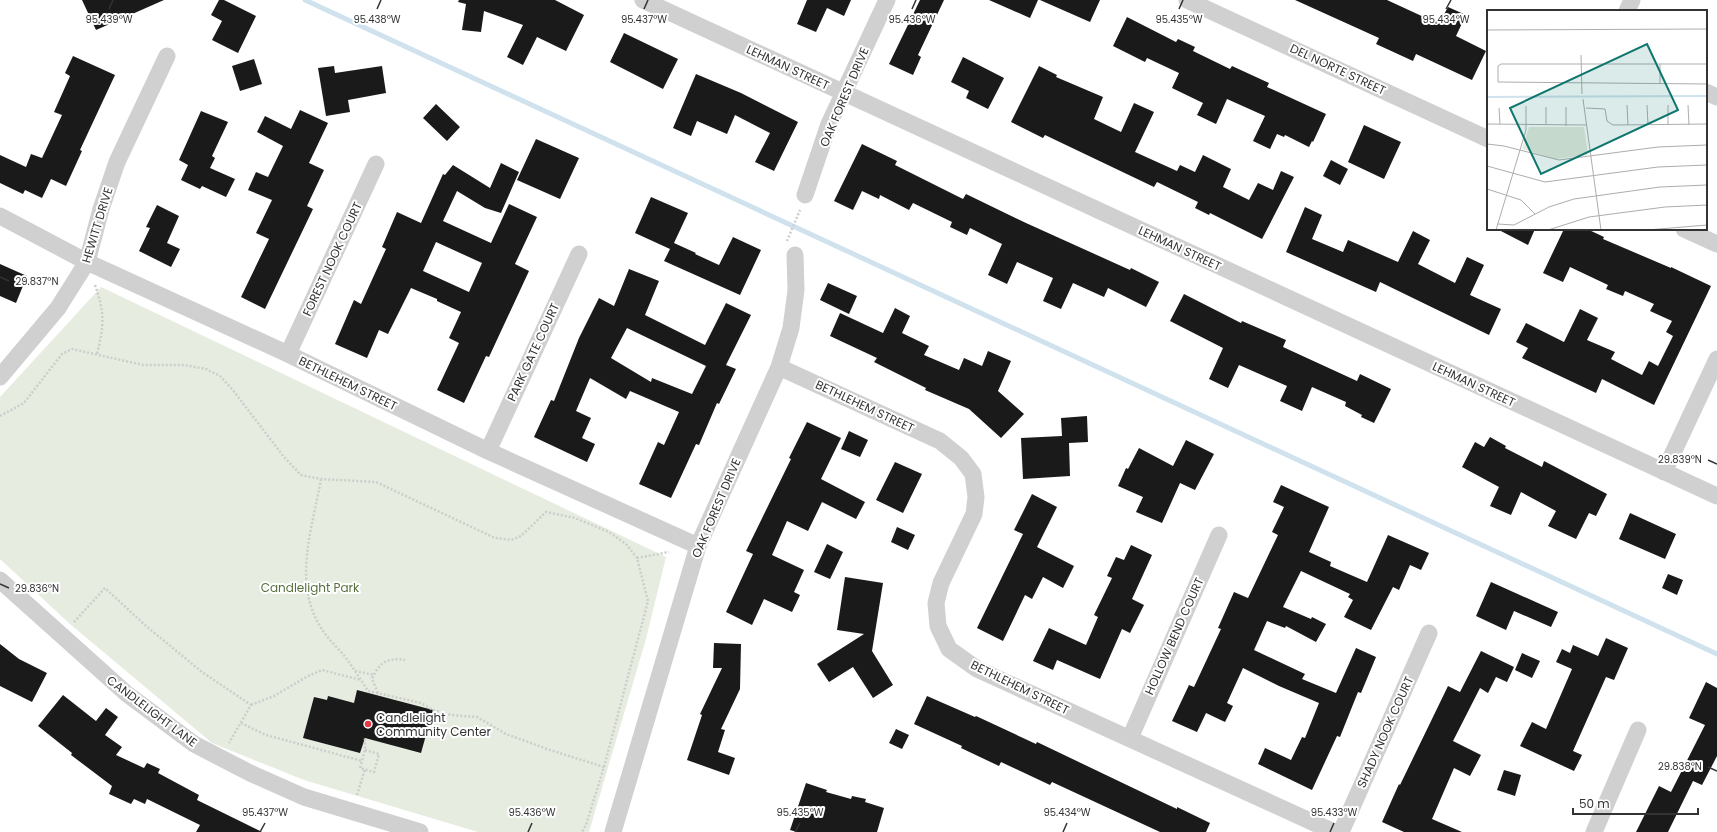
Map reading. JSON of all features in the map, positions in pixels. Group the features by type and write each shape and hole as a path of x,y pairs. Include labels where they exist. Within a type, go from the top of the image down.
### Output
{"street":[{"name":"LEHMAN STREET","path":"643,0 1717,496"},
{"name":"OAK FOREST DRIVE","path":"804,199 829,124 887,0"},
{"name":"DEL NORTE STREET","path":"1187,0 1487,139"},
{"path":"1627,10 1632,0"},
{"name":"HEWITT DRIVE","path":"0,377 58,308 87,262 101,209 117,162 167,56"},
{"path":"1707,92 1717,97"},
{"name":"FOREST NOOK COURT","path":"288,354 376,164"},
{"name":"BETHLEHEM STREET","path":"0,216 87,262 288,354 488,451 698,546"},
{"path":"1686,230 1717,244"},
{"name":"OAK FOREST DRIVE","path":"613,832 698,546 780,367 791,328 796,290 790,250"},
{"name":"PARK GATE COURT","path":"488,451 579,254"},
{"path":"1664,472 1717,359"},
{"name":"BETHLEHEM STREET","path":"780,367 940,441 961,458 973,474 976,497 974,514 940,583 936,603 938,626 949,649 977,669 1334,832"},
{"name":"HOLLOW BEND COURT","path":"1130,738 1219,535"},
{"name":"CANDLELIGHT LANE","path":"0,580 127,694 194,744 250,773 304,796 420,832"},
{"name":"SHADY NOOK COURT","path":"1341,832 1429,633"},
{"path":"1594,832 1638,730"}],"path":[{"path":"790,250 804,199"},
{"path":"87,262 102,302 103,327 97,354"},
{"path":"0,416 24,403 62,354 72,349 143,365 184,365 206,369 220,376 232,389 284,457 301,475 321,479 376,482 495,538 511,540 520,536 546,512 575,518 609,532 626,544 636,558 648,601 604,767 586,825 582,832"},
{"path":"321,479 306,549 305,582 311,610 325,635 346,658 368,691 421,703 433,710 451,715 477,717 506,734 604,767"},
{"path":"74,622 105,588 146,626 202,672 251,705"},
{"path":"378,693 372,679 376,670 387,661 395,659 404,660"},
{"path":"221,758 251,705 274,696 308,676 322,670 361,680"},
{"path":"355,671 374,675"},
{"path":"241,723 274,738 362,760"},
{"path":"365,738 365,750 360,768 374,772 378,754 365,750"},
{"path":"352,811 365,769"}],"green space":[{"name":"Candlelight Park","path":"101,287 666,557 646,639 589,832 478,832 304,780 212,743 70,624 0,559 0,397"}],"building":[{"path":"82,0 164,0 96,30"},
{"path":"219,0 224,0 256,16 238,53 212,40 222,21 211,15"},
{"path":"459,0 555,0 584,15 566,51 537,37 523,65 507,57 523,25 484,11 481,32 462,30 466,4 458,2"},
{"path":"807,0 851,0 844,16 827,8 816,32 797,24"},
{"path":"920,0 944,0 918,55 921,57 913,75 889,64"},
{"path":"989,0 1038,0 1030,18"},
{"path":"1040,0 1100,0 1090,22"},
{"path":"1295,0 1387,0 1439,24 1448,7 1466,15 1456,36 1486,51 1472,80 1416,54 1413,61 1376,44 1379,38"},
{"path":"1127,17 1176,42 1178,39 1195,47 1193,51 1230,69 1232,66 1269,83 1267,87 1326,114 1313,142 1312,141 1309,147 1285,135 1284,137 1277,134 1270,149 1253,141 1265,116 1227,99 1216,124 1197,115 1203,103 1172,88 1179,73 1147,58 1145,62 1113,46"},
{"path":"624,33 678,59 663,89 610,62"},
{"path":"73,56 115,75 80,150 82,151 66,186 51,179 42,198 25,190 23,194 0,183 0,155 26,167 31,154 42,158 62,115 54,112 70,76 65,73"},
{"path":"963,57 1004,78 988,109 966,98 969,91 951,82"},
{"path":"254,59 262,84 240,91 232,66"},
{"path":"334,66 335,73 382,66 386,93 348,100 350,112 326,116 318,68"},
{"path":"1039,66 1057,75 1056,77 1103,97 1094,119 1121,132 1134,103 1154,112 1135,152 1177,171 1180,165 1195,172 1203,155 1231,169 1223,187 1249,200 1258,183 1273,190 1281,171 1294,177 1262,239 1210,213 1209,215 1195,208 1198,202 1157,182 1154,187 1045,135 1043,138 1011,122"},
{"path":"696,74 741,93 798,122 774,171 755,162 770,133 735,115 727,134 697,121 691,136 673,128"},
{"path":"436,104 460,127 447,141 423,118"},
{"path":"300,110 328,123 309,163 324,170 307,206 313,209 265,309 241,297 269,239 256,233 272,200 248,190 256,172 268,177 283,146 257,132 265,116 291,129"},
{"path":"201,111 228,122 212,156 215,158 210,168 235,179 226,197 202,186 200,189 181,180 188,165 179,160"},
{"path":"1364,125 1401,142 1384,179 1348,162"},
{"path":"536,139 579,158 560,199 517,180"},
{"path":"862,144 897,161 895,165 963,199 966,194 1026,223 1130,270 1131,268 1159,282 1146,307 1108,288 1104,297 1073,283 1061,309 1043,301 1053,278 1017,262 1007,284 988,275 1002,244 970,228 967,235 950,227 952,222 913,203 909,210 880,195 879,199 862,191 853,210 834,201"},
{"path":"1331,160 1348,169 1340,185 1323,176"},
{"path":"501,163 519,172 501,213 485,208 457,191 443,221 491,243 509,204 537,217 515,264 529,271 489,357 486,356 464,403 437,390 459,343 449,338 461,312 437,301 437,299 411,288 388,334 379,330 367,358 335,344 354,300 361,304 386,249 382,247 397,212 421,223 443,174 445,175 453,165 490,188","holes":["436,242 482,263 469,292 423,271"]},
{"path":"651,197 688,213 674,243 696,253 695,254 719,265 733,237 761,250 740,295 664,261 670,249 635,233"},
{"path":"157,205 179,216 167,243 180,249 171,267 139,251 150,228 146,227"},
{"path":"1305,207 1322,215 1312,239 1343,252 1348,240 1398,262 1413,231 1430,240 1418,264 1455,283 1467,257 1484,265 1470,295 1501,309 1489,335 1380,282 1376,292 1286,252"},
{"path":"1499,230 1535,230 1528,245"},
{"path":"1564,230 1589,230 1604,237 1603,239 1671,267 1711,286 1654,405 1602,379 1596,393 1522,358 1528,348 1516,342 1526,323 1564,342 1580,309 1598,318 1587,340 1615,352 1611,359 1642,375 1649,361 1658,366 1673,336 1666,332 1672,321 1650,311 1654,304 1625,291 1623,296 1606,289 1608,285 1570,267 1563,282 1543,273"},
{"path":"0,264 27,276 16,303 0,296"},
{"path":"629,269 659,281 645,315 705,345 726,303 751,315 726,365 736,369 719,404 717,403 699,445 696,444 671,498 639,484 658,442 664,445 679,412 630,391 626,399 590,378 576,411 591,418 582,438 595,444 587,462 534,437 551,400 554,401 579,338 599,298 614,306","holes":["627,328 706,366 692,394 652,378 651,382 611,358"]},
{"path":"828,283 857,296 849,314 820,300"},
{"path":"1184,294 1241,323 1242,321 1286,340 1283,347 1357,381 1360,374 1391,389 1374,423 1361,417 1362,415 1345,406 1346,402 1312,387 1302,411 1280,401 1287,386 1239,365 1228,388 1209,379 1223,348 1170,321"},
{"path":"895,308 910,316 902,333 929,346 924,355 959,370 964,358 982,366 988,351 1011,361 998,391 1024,414 1001,438 969,409 925,390 926,388 874,362 877,358 830,336 840,313 883,333"},
{"path":"1087,416 1088,442 1069,443 1070,476 1023,479 1021,438 1062,436 1061,418"},
{"path":"807,422 841,438 821,479 865,502 856,519 822,502 808,531 787,521 772,555 804,570 794,592 800,595 792,612 764,599 752,625 726,612 753,554 746,551 791,459 789,458"},
{"path":"849,431 868,440 860,457 841,449"},
{"path":"1490,437 1506,446 1505,448 1542,467 1544,461 1607,494 1596,516 1589,513 1576,539 1548,526 1556,511 1521,492 1511,515 1490,506 1499,487 1462,467 1475,442 1484,447"},
{"path":"1186,440 1214,454 1195,490 1180,483 1162,523 1136,512 1143,497 1118,486 1126,468 1128,469 1139,448 1173,466"},
{"path":"895,462 922,474 903,513 876,500"},
{"path":"1281,485 1329,507 1309,552 1331,562 1330,566 1367,582 1388,535 1429,553 1421,570 1410,565 1399,590 1393,587 1371,630 1344,617 1353,600 1348,597 1350,594 1301,571 1283,607 1311,619 1312,617 1326,624 1316,642 1286,626 1285,628 1267,621 1254,650 1305,674 1302,679 1336,693 1356,648 1376,657 1361,693 1358,692 1340,737 1337,736 1312,790 1258,764 1265,748 1291,760 1302,737 1305,738 1319,703 1279,686 1243,668 1227,703 1233,706 1225,722 1206,713 1197,732 1172,721 1189,685 1194,687 1221,629 1218,628 1234,592 1248,598 1278,535 1272,532 1284,507 1273,502"},
{"path":"1032,494 1057,507 1037,547 1074,566 1063,588 1043,577 1032,599 1025,595 1003,641 977,628 1023,534 1014,530"},
{"path":"1630,513 1676,534 1665,559 1619,539"},
{"path":"897,527 915,535 908,550 891,542"},
{"path":"827,544 843,552 830,579 814,572"},
{"path":"1131,545 1152,555 1132,599 1144,605 1130,633 1122,629 1100,679 1057,660 1053,670 1033,661 1049,628 1086,645 1098,617 1094,615 1112,578 1107,576 1116,557 1124,560"},
{"path":"1668,574 1683,580 1677,595 1662,588"},
{"path":"845,577 883,583 872,651 893,685 873,698 853,667 829,682 817,664 864,634 837,630"},
{"path":"1491,582 1558,612 1551,627 1514,611 1506,630 1476,616"},
{"path":"1606,638 1628,648 1614,680 1606,677 1573,751 1582,755 1574,771 1520,746 1532,722 1546,729 1572,669 1556,662 1562,649 1570,653 1573,645 1598,656"},
{"path":"714,643 741,644 740,689 721,729 725,730 718,752 735,758 729,775 687,760 702,715 700,714 722,668 713,668"},
{"path":"0,644 19,659 47,673 32,702 0,686"},
{"path":"1481,651 1514,667 1507,682 1496,677 1488,693 1480,688 1453,741 1481,755 1470,776 1454,768 1432,819 1462,832 1404,832 1382,822 1399,784 1400,785 1448,686 1460,692"},
{"path":"1522,653 1540,661 1532,678 1515,670"},
{"path":"1706,682 1717,688 1717,756 1702,785 1693,781 1668,832 1636,832 1659,786 1671,792 1705,725 1689,718"},
{"name":"Candlelight Community Center","path":"357,690 433,710 421,753 365,738 360,753 303,738 314,697 327,700 328,696 354,703"},
{"path":"63,695 96,721 106,708 118,717 105,735 122,747 116,755 144,768 147,763 160,769 158,773 199,795 197,800 262,832 196,832 200,825 147,799 145,804 134,799 131,804 109,794 112,786 71,755 72,753 38,726"},
{"path":"927,696 975,717 976,716 1036,744 1037,742 1177,809 1177,807 1210,823 1206,832 1160,832 1052,782 1050,785 1001,762 999,766 961,748 962,746 914,724"},
{"path":"896,729 909,735 902,749 889,743"},
{"path":"1504,770 1521,775 1515,796 1497,790"},
{"path":"806,783 827,790 826,792 851,799 852,796 866,799 865,802 884,808 877,832 797,832 790,830"}],"waterway":[{"path":"305,0 1717,654"}],"place":[{"name":"Candlelight Community Center","path":"368,724"}]}
